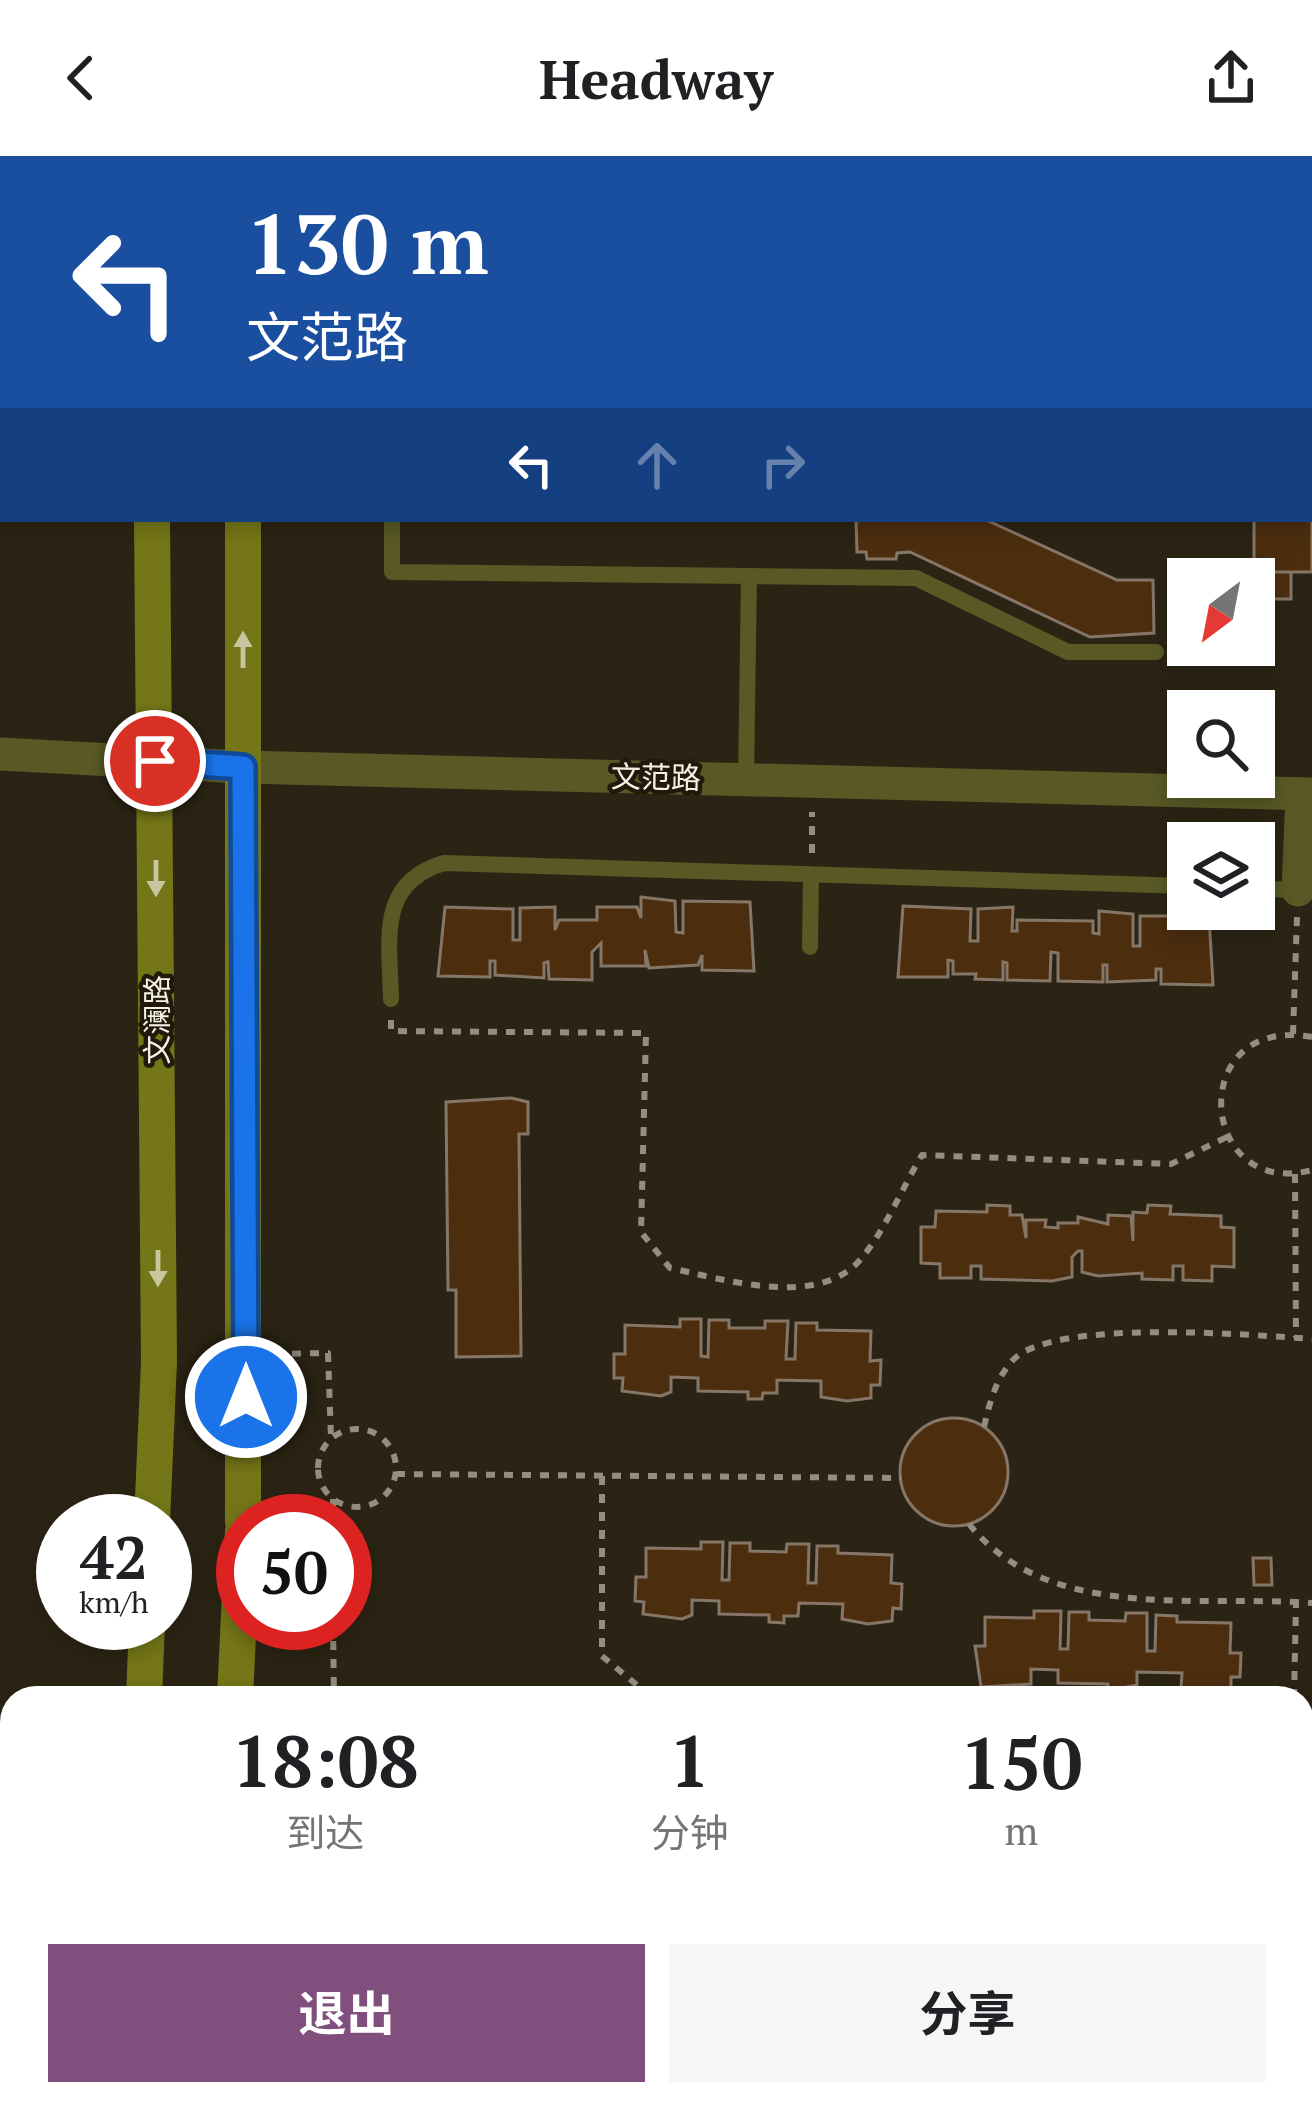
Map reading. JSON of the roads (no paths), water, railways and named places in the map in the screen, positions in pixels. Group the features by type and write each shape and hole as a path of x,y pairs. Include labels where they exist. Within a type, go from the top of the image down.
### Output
{"main road":[{"name":"文澜路","path":"152,522 158,1362 153,1494"},
{"path":"242,522 244,1494"},
{"path":"144,1686 146,1650"},
{"path":"236,1686 237,1650"}],"street":[{"name":"文范路","path":"0,754 243,767 1307,794"},
{"path":"1305,890 1307,794"}],"lane":[{"path":"392,522 392,572 916,578 1068,652 1156,652"},
{"path":"746,779 749,576"},
{"path":"392,999 390,908 405,883 430,867 459,863 1167,885"},
{"path":"810,947 812,874"},
{"path":"1275,889 1305,890"}]}
